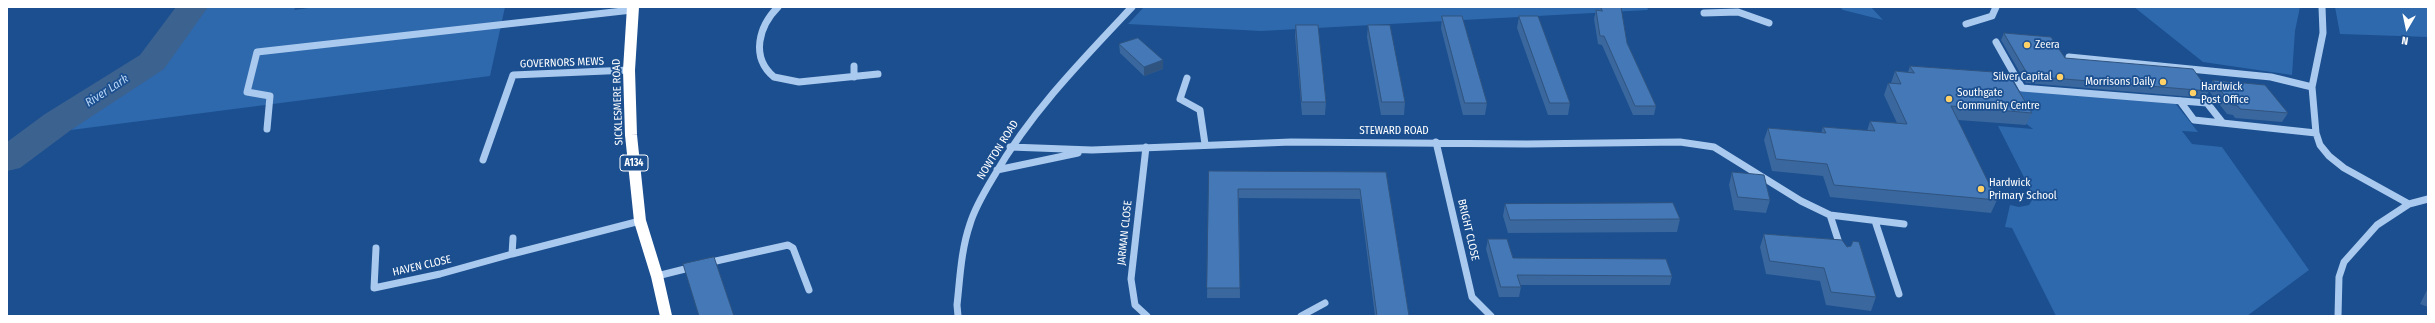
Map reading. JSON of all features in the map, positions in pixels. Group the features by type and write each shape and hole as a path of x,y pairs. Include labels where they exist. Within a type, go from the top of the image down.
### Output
{"highway":[{"name":"SICKLESMERE ROAD","path":"633,8 629,70 631,134 640,221 657,276 666,316"}],"street":[{"path":"778,7 760,29 759,46 763,63 772,76 778,79 804,82 878,74"},
{"name":"NOWTON ROAD","path":"958,316 957,305 967,231 975,211 996,170 1034,113 1132,7"},
{"path":"1966,24 1992,16 1996,7"},
{"path":"2322,7 2323,33 2312,87 2316,133 2320,145 2329,156 2344,168 2410,204"},
{"path":"267,128 270,96 247,92 257,52 633,8"},
{"path":"1704,13 1736,10 1769,23"},
{"path":"1996,42 2022,88 2207,104 2222,122"},
{"path":"2068,57 2271,77 2312,87"},
{"path":"854,66 854,76"},
{"name":"GOVERNORS MEWS","path":"483,160 513,75 629,70"},
{"path":"1187,78 1180,99 1200,110 1205,144"},
{"path":"2180,101 2194,120 2316,133"},
{"name":"STEWARD ROAD","path":"1010,147 1092,150 1205,144 1436,142 1696,143 1714,148 1801,201 1830,215 1904,224"},
{"name":"BRIGHT CLOSE","path":"1436,142 1472,296 1491,316"},
{"name":"JARMAN CLOSE","path":"1146,147 1131,279 1135,305 1147,316"},
{"name":"STEWARD ROAD","path":"996,170 1092,150"},
{"path":"2338,316 2339,277 2344,262 2377,224 2410,204 2428,199"},
{"path":"1830,215 1843,255"},
{"path":"513,238 512,254 640,221"},
{"path":"1875,221 1899,294"},
{"path":"657,276 718,260 788,246 793,248 809,290"},
{"name":"HAVEN CLOSE","path":"376,248 374,288 440,274 512,254"},
{"path":"1301,316 1325,303"}],"shaded area":[{"path":"204,7 296,7 294,10 316,7 505,7 490,76 71,130 143,72 165,50 188,22"},
{"path":"1144,7 1647,7 1648,10 1261,31 1128,24"},
{"path":"1840,7 1871,7 1883,20 1843,10"},
{"path":"2134,7 2300,7 2295,31 2292,75 2203,62"},
{"path":"2335,7 2428,7 2428,37 2340,34"},
{"path":"2012,89 2175,103 2198,132 2182,131 2192,144 2222,147 2309,270 2247,316 2056,316 2012,228 2005,227 2010,205 2019,207 2029,205 2034,197 1998,126 2033,129 2024,121 2018,112"}],"building":[{"path":"1601,7 1621,7 1627,43 1656,106 1635,106 1604,36 1600,36 1596,10 1602,11"},
{"path":"1442,16 1462,16 1487,103 1465,103"},
{"path":"1519,16 1538,16 1570,103 1550,103"},
{"path":"1296,25 1318,25 1326,102 1302,102"},
{"path":"1368,25 1390,25 1405,102 1382,102"},
{"path":"2004,33 2051,37 2065,58 2193,69 2209,91 2029,76"},
{"path":"1138,38 1163,60 1144,67 1119,44"},
{"path":"1910,66 2008,73 2032,113 1951,106 1997,200 1834,185 1827,164 1776,159 1768,128 1826,133 1823,127 1875,131 1870,121 1907,124 1888,83 1901,84 1895,71 1914,73"},
{"path":"2213,80 2265,85 2288,113 2240,109 2238,106 2232,105"},
{"path":"1209,171 1386,172 1409,316 1377,316 1360,189 1238,189 1240,288 1207,288"},
{"path":"1732,172 1764,175 1770,200 1738,197"},
{"path":"1673,203 1680,219 1510,220 1505,204"},
{"path":"1764,234 1842,240 1847,247 1851,246 1853,241 1859,242 1876,297 1831,292 1824,268 1770,261"},
{"path":"1488,239 1507,239 1513,258 1666,259 1672,276 1517,275 1521,287 1501,287"},
{"path":"714,257 734,316 699,316 683,264"}],"waterway":[{"name":"River Lark","path":"7,160 58,122 152,62 192,7"}],"place":[{"name":"Zeera","path":"2027,45"},
{"name":"Silver Capital","path":"2060,77"},
{"name":"Morrisons Daily","path":"2163,82"},
{"name":"Hardwick Post Office","path":"2193,93"},
{"name":"Southgate Community Centre","path":"1949,99"},
{"name":"Hardwick Primary School","path":"1981,189"}]}
